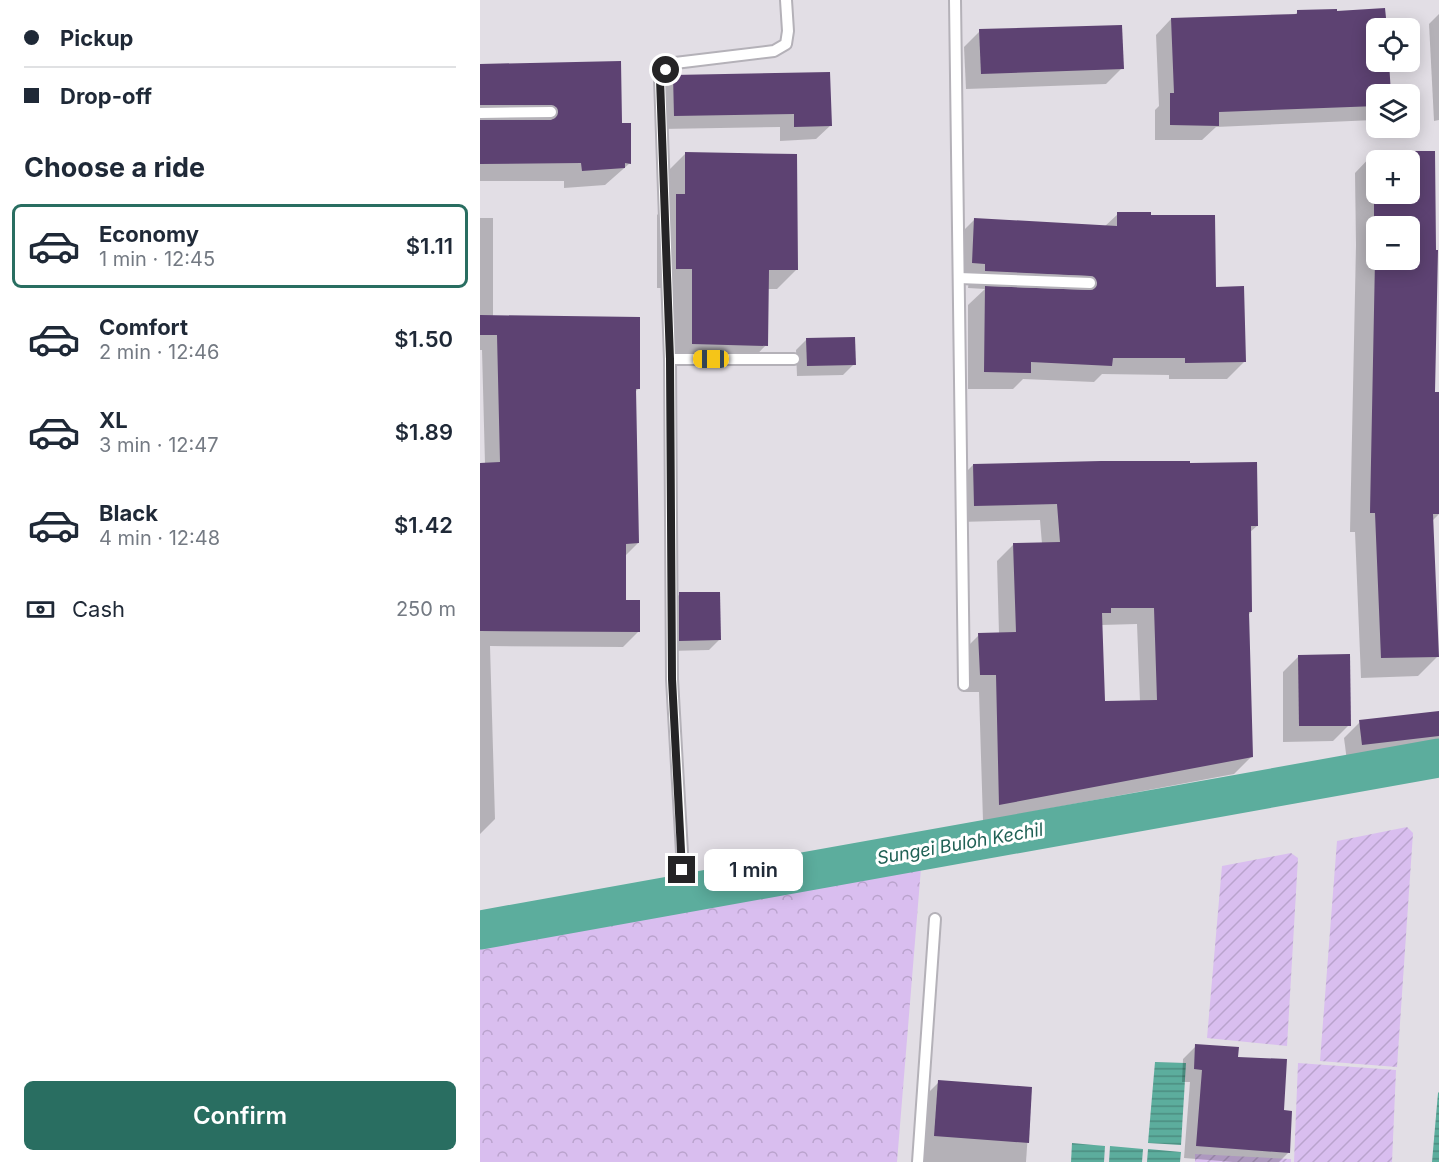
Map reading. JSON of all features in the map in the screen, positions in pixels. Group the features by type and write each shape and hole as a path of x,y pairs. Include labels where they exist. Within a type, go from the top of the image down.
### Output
{"lane":[{"path":"682,870 672,679 670,359 660,79 675,63 774,51 786,44 788,31 786,0"},
{"path":"955,0 964,685"},
{"path":"480,113 551,112"},
{"path":"958,278 1090,283"},
{"path":"670,359 794,359"},
{"path":"918,1162 935,919"}],"green space":[{"path":"1407,827 1413,833 1397,1067 1320,1061 1337,841"},
{"path":"1291,853 1298,858 1287,1046 1207,1038 1222,866"},
{"path":"921,868 897,1162 480,1162 480,946"},
{"path":"1298,1063 1396,1070 1392,1162 1294,1162"},
{"path":"1195,1154 1291,1159 1291,1162 1195,1162"}],"shaded area":[{"path":"1155,1062 1186,1063 1181,1145 1148,1143"},
{"path":"1438,1093 1439,1162 1432,1162"},
{"path":"1072,1143 1105,1146 1104,1162 1071,1162"},
{"path":"1110,1146 1143,1149 1142,1162 1109,1162"},
{"path":"1148,1149 1181,1152 1180,1162 1147,1162"}],"building":[{"path":"1385,8 1386,18 1366,18 1366,72 1390,72 1390,84 1366,84 1366,106 1219,112 1219,126 1170,125 1170,93 1174,93 1171,18 1297,14 1297,10 1337,9 1337,11"},
{"path":"1122,25 1124,69 981,74 979,29"},
{"path":"621,61 622,123 631,123 631,164 625,163 625,168 582,171 581,163 480,164 480,120 551,120 558,112 557,108 551,105 480,105 480,64"},
{"path":"830,72 832,126 794,127 794,114 674,116 673,75"},
{"path":"1420,151 1435,151 1436,250 1438,250 1435,392 1439,392 1439,514 1433,514 1439,657 1381,658 1375,513 1370,513 1375,270 1420,270 1420,216 1374,216 1374,204 1420,204"},
{"path":"685,152 797,154 798,270 769,270 768,346 692,344 692,269 676,269 676,194 685,194"},
{"path":"1117,212 1151,212 1151,215 1215,215 1216,287 1244,286 1246,362 1185,363 1185,358 1113,358 1112,366 1031,362 1031,373 984,372 985,286 1090,290 1096,287 1097,283 1094,277 1090,276 985,271 985,264 972,263 974,218 1117,226"},
{"path":"480,315 640,317 640,389 636,389 639,543 626,544 626,600 640,600 640,632 480,631 480,463 500,462 497,335 480,335"},
{"path":"855,337 856,365 807,366 806,338"},
{"path":"1101,461 1257,462 1258,526 1251,526 1252,612 1249,612 1253,757 999,805 996,675 980,675 978,633 1016,632 1013,543 1060,542 1057,504 974,506 973,464","holes":["1111,608 1154,608 1157,700 1105,701 1102,613 1111,613"]},
{"path":"679,592 720,592 721,640 679,641"},
{"path":"1350,654 1351,726 1299,726 1298,655"},
{"path":"1439,711 1439,736 1362,745 1359,720"},
{"path":"1195,1044 1239,1047 1238,1057 1287,1059 1284,1110 1292,1111 1290,1153 1196,1146 1202,1070 1194,1069"},
{"path":"938,1080 1032,1087 1029,1143 934,1136"}],"waterway":[{"name":"Sungei Buloh Kechil","path":"480,930 1439,758"}],"route":[{"path":"666,70 660,79 670,359 672,679 682,870"}]}
